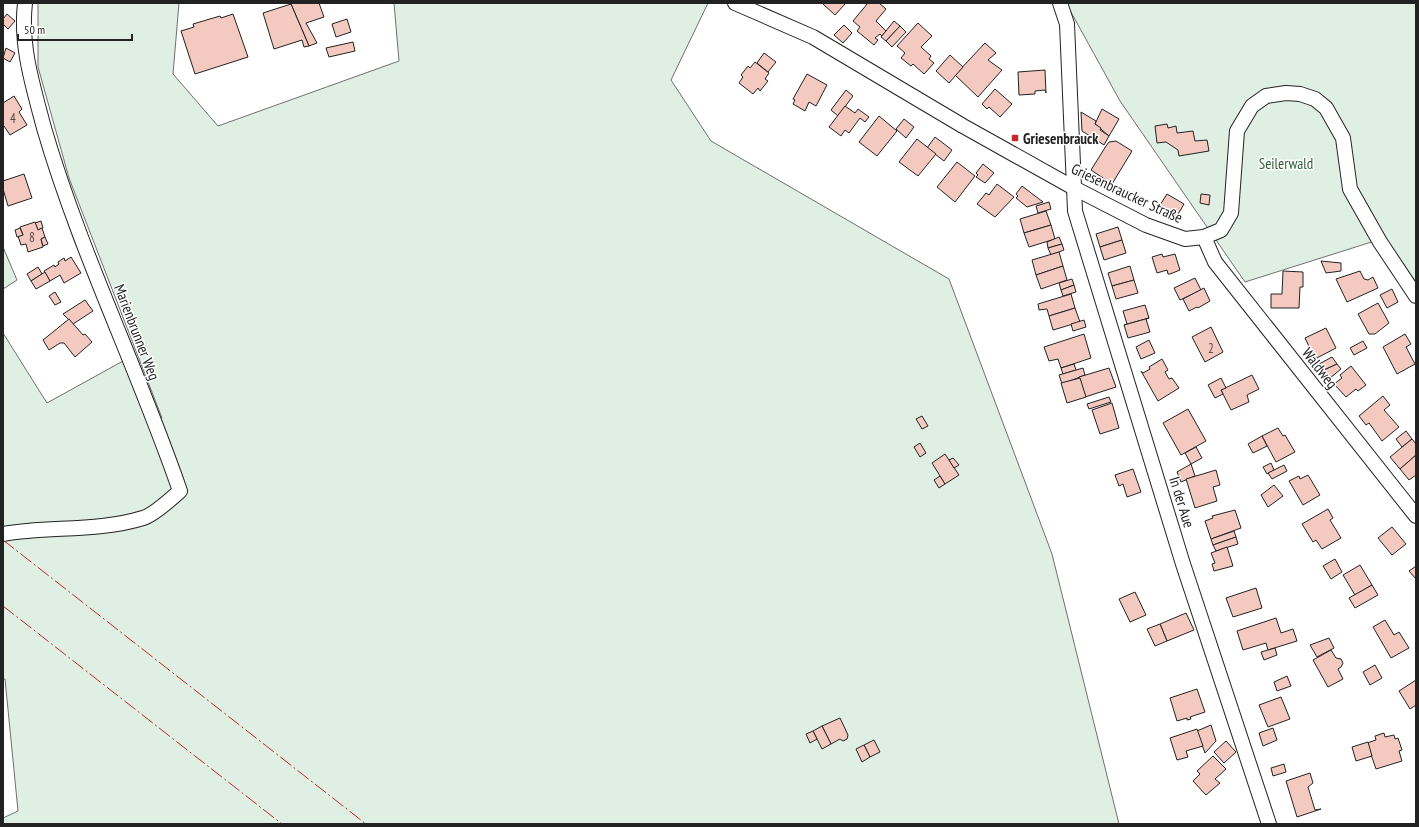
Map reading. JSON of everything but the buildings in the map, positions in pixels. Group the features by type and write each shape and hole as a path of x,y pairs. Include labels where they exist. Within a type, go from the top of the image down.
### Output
{"street":[{"name":"Marienbrunner Weg","path":"3,534 19,531 101,526 144,518 180,492 56,170 28,70 23,34 25,3"},
{"name":"Griesenbraucker Straße","path":"735,3 813,38 963,126 1074,188 1146,225 1185,239 1204,237 1221,230 1231,213 1237,131 1252,106 1266,96 1286,92 1300,94 1315,99 1326,108 1343,138 1350,188 1380,242 1416,296"},
{"name":"In der Aue","path":"1060,3 1067,24 1075,211 1183,564 1269,824"},
{"name":"Waldweg","path":"1204,237 1215,262 1416,516"}],"green space":[{"path":"38,3 179,3 173,74 218,126 399,61 394,3 708,3 671,80 711,141 949,279 1052,554 1119,824 3,824 3,818 18,811 5,679 3,679 3,333 47,403 123,361 149,425 162,418 69,178 38,67"},
{"name":"Seilerwald","path":"1066,3 1416,3 1416,286 1381,239 1245,282 1120,101"},
{"path":"3,247 17,280 3,289"}],"power":[{"path":"3,540 366,824"},
{"path":"3,606 282,824"}],"place":[{"name":"Griesenbrauck","path":"1015,138"}]}
